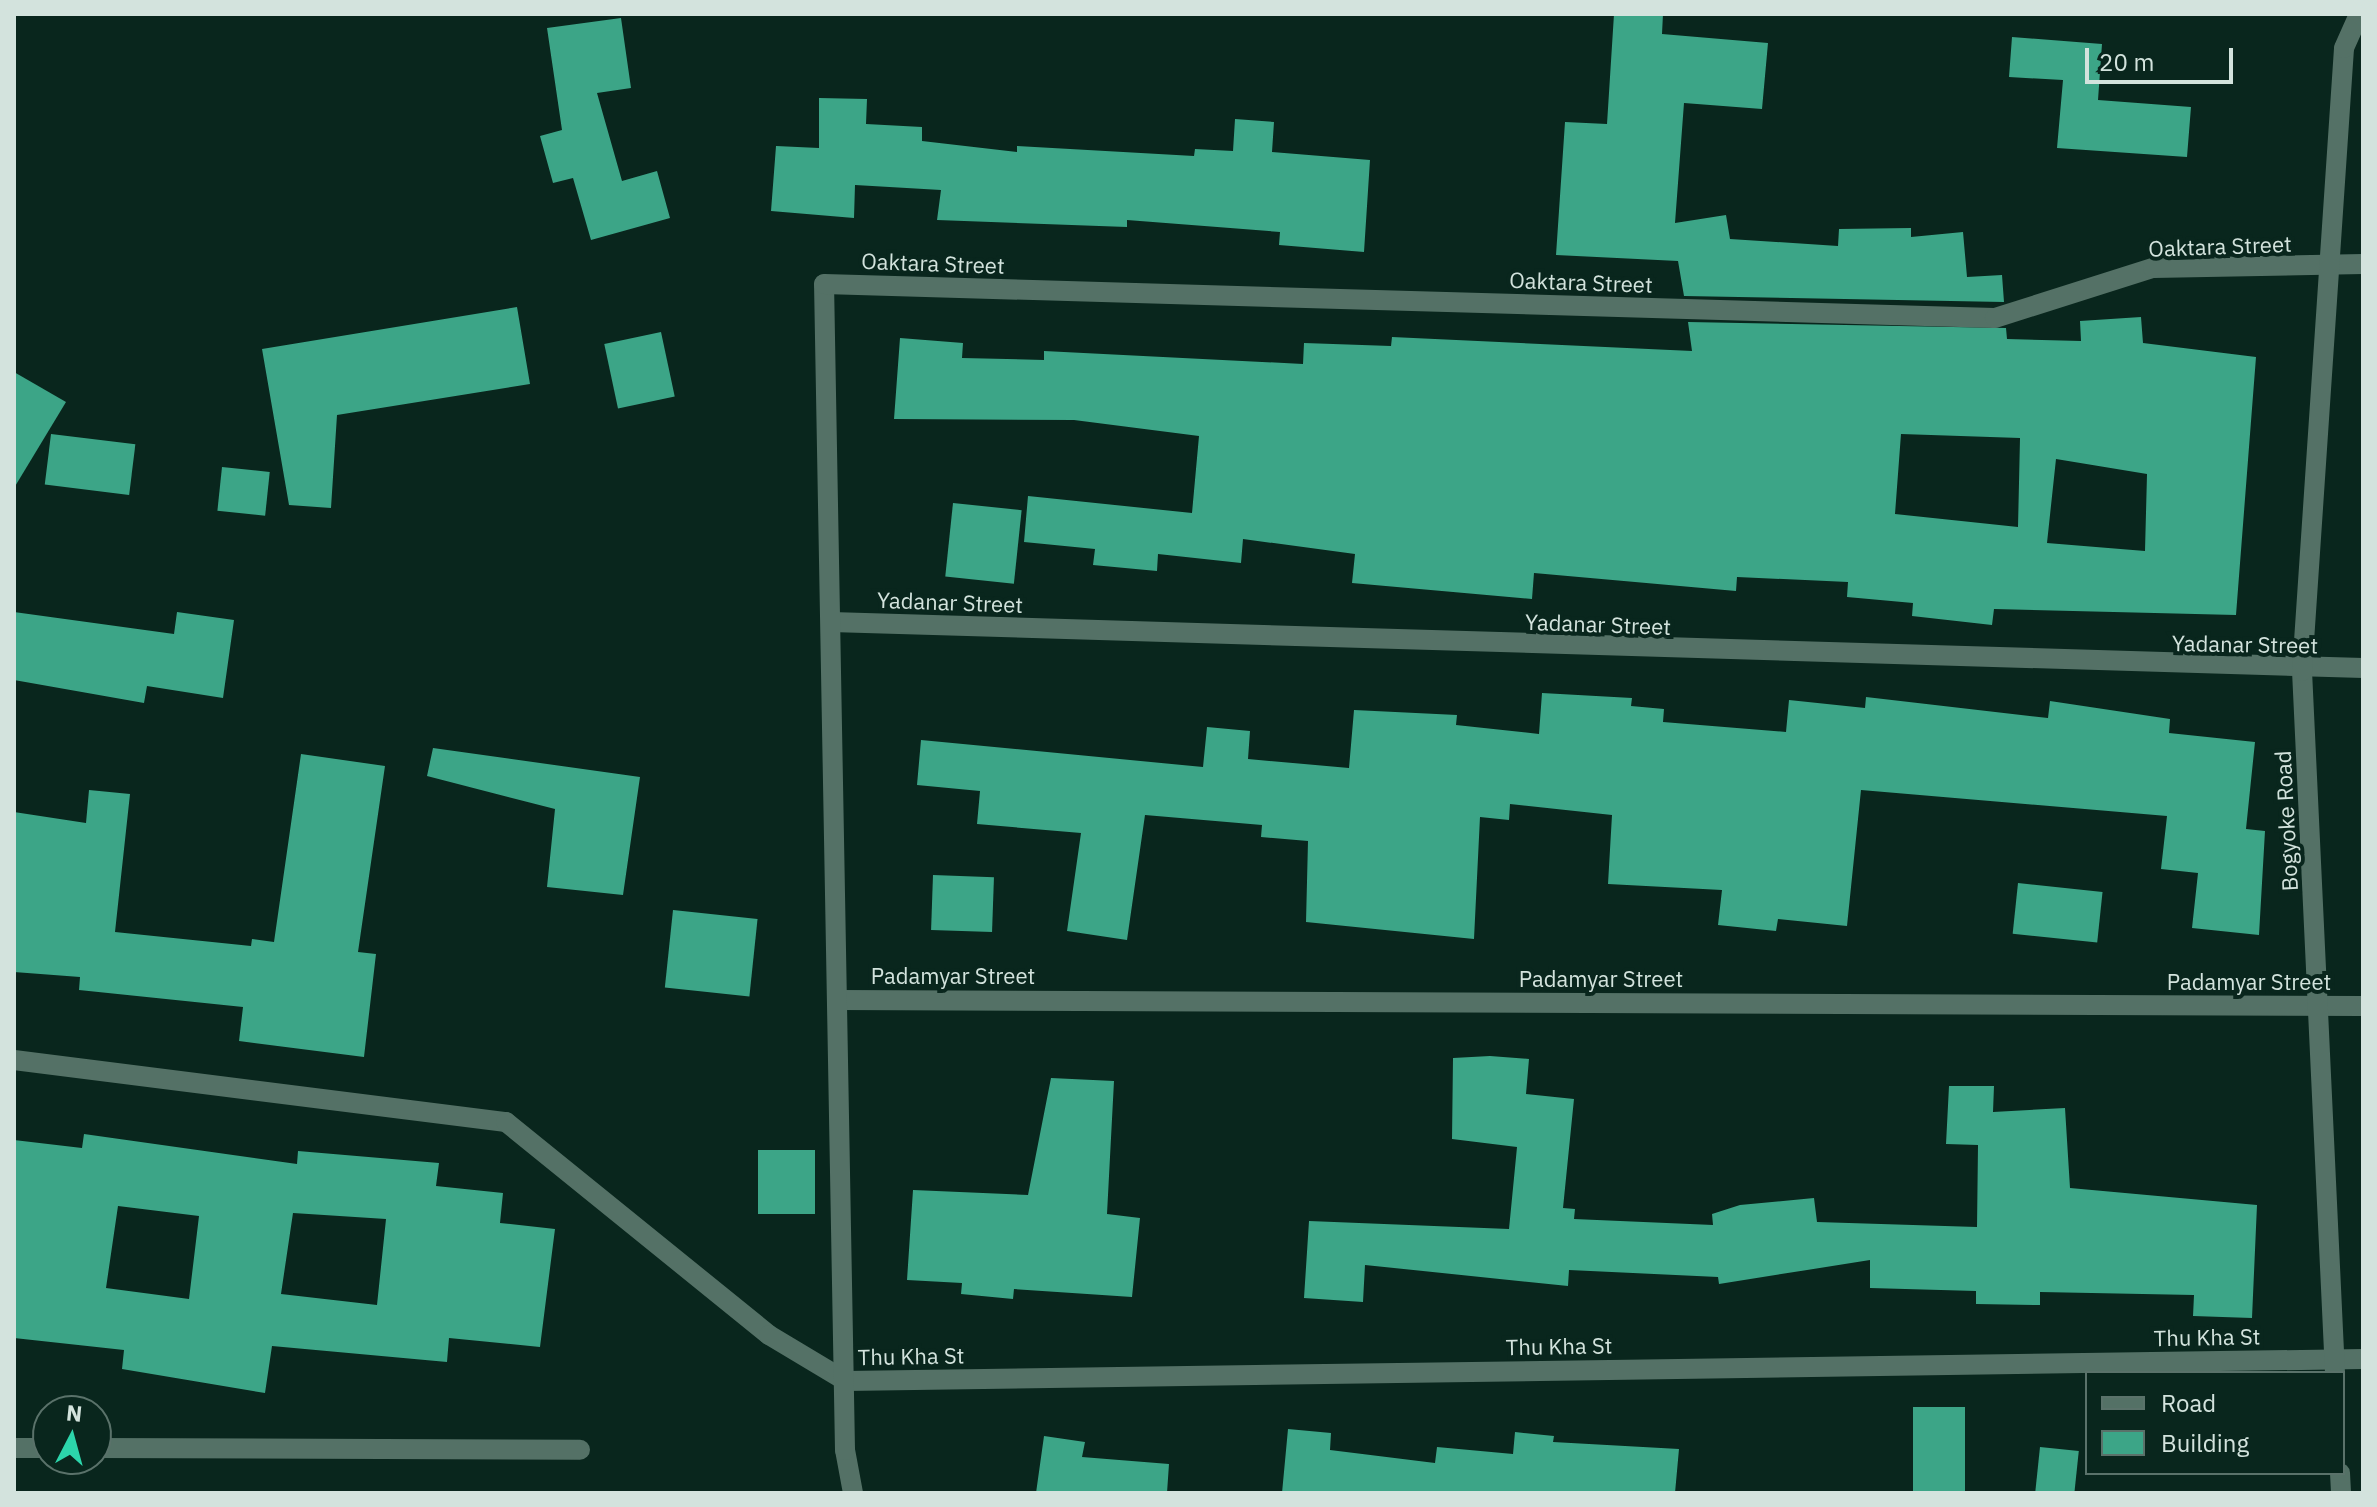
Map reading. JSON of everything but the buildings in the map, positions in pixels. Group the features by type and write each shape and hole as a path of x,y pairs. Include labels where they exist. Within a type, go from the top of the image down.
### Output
{"street":[{"name":"Bogyoke Road","path":"2335,1366 2302,671 2344,48 2359,14"},
{"name":"Oaktara Street","path":"831,622 824,284 1995,318 2153,268 2363,264"},
{"name":"Yadanar Street","path":"831,622 2302,671 2363,668"},
{"path":"831,622 845,1450 853,1493"},
{"name":"Padamyar Street","path":"838,1000 2363,1006"},
{"name":"Thu Kha St","path":"14,1060 506,1122 769,1335 846,1381 2335,1366 2363,1359"},
{"path":"112,1448 580,1450"}]}
